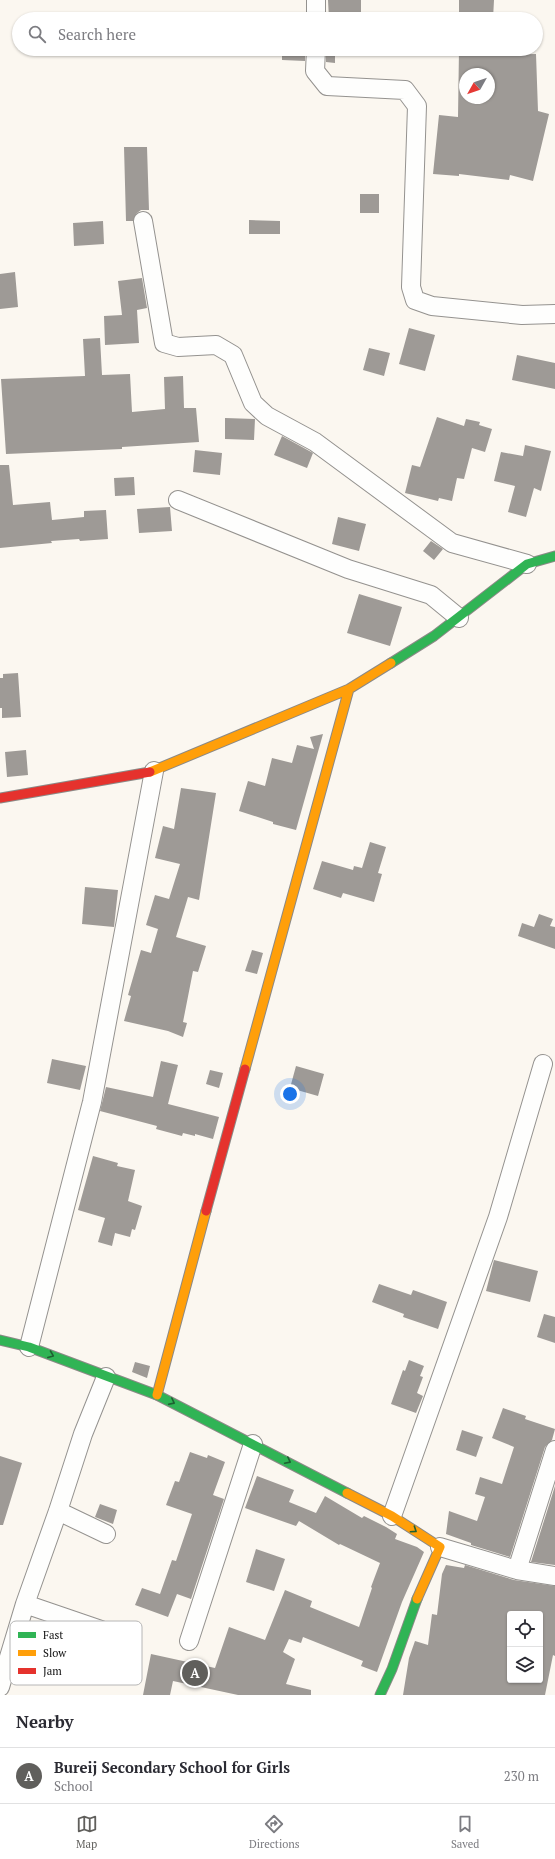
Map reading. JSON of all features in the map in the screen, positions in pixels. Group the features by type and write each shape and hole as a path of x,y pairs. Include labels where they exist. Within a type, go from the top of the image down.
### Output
{"street":[{"path":"316,0 316,12"},
{"path":"316,56 315,71 326,86 405,90 417,106 411,287 415,300 432,306 522,315 555,314"},
{"path":"144,220 164,343 178,347 216,345 233,355 253,403 267,416 314,442 452,543 527,564"},
{"path":"178,500 348,569 430,595 459,618"},
{"path":"0,798 154,771 349,689 434,636 527,564 555,556"},
{"path":"157,1395 282,928 349,689"},
{"path":"29,1347 92,1102 154,771"},
{"path":"392,1516 498,1217 543,1064"},
{"path":"0,1340 29,1347 157,1395 392,1516 440,1547 517,1570 555,1576"},
{"path":"20,1621 83,1434 106,1377"},
{"path":"189,1641 253,1444"},
{"path":"517,1570 555,1450"},
{"path":"58,1510 106,1534"},
{"path":"380,1695 392,1669 414,1606 440,1547"},
{"path":"25,1604 75,1621"},
{"path":"0,1686 10,1653"}],"building":[{"path":"328,0 361,0 361,12 329,12"},
{"path":"459,0 494,0 493,12 459,12"},
{"path":"282,56 305,56 305,61 282,60"},
{"path":"326,56 335,56 335,63 326,62"},
{"path":"459,56 536,56 538,111 549,114 533,181 510,175 509,180 459,174 459,176 433,174 439,115 458,117"},
{"path":"124,147 147,147 149,210 141,210 137,213 133,221 126,221"},
{"path":"360,194 379,194 379,213 360,213"},
{"path":"249,220 280,221 280,234 249,234"},
{"path":"103,221 104,244 74,246 73,223"},
{"path":"15,272 18,307 0,309 0,274"},
{"path":"142,278 147,308 137,310 139,343 105,345 104,316 122,315 118,281"},
{"path":"409,328 435,335 425,371 399,364"},
{"path":"100,338 102,375 130,374 132,412 165,409 164,377 183,376 184,408 196,408 199,442 122,447 122,449 6,454 1,379 85,376 83,339"},
{"path":"369,348 390,353 384,376 363,370"},
{"path":"517,355 555,363 555,389 512,380"},
{"path":"437,417 464,426 466,419 480,422 479,425 492,429 485,452 472,448 464,479 457,478 452,501 439,498 438,501 405,493 412,465 420,467"},
{"path":"225,418 255,419 254,440 225,439"},
{"path":"282,436 313,453 307,468 274,455"},
{"path":"525,445 551,451 541,491 534,488 526,517 508,512 515,486 494,481 501,452 523,456"},
{"path":"195,450 222,453 220,475 193,472"},
{"path":"0,465 9,465 13,505 50,502 52,520 84,517 84,511 106,510 108,539 51,541 52,543 0,548"},
{"path":"134,477 135,495 115,496 114,478"},
{"path":"170,507 172,531 139,533 137,509"},
{"path":"338,517 366,524 359,551 332,544"},
{"path":"431,541 443,549 434,560 423,551"},
{"path":"359,594 402,607 390,646 347,633"},
{"path":"18,673 21,717 2,718 2,708 0,708 0,678 3,678 3,674"},
{"path":"323,734 296,830 273,824 273,822 239,811 248,781 265,786 272,758 292,763 297,745 314,749 310,737"},
{"path":"26,750 28,775 7,777 5,752"},
{"path":"181,788 216,793 199,900 188,897 176,937 206,946 198,972 193,971 183,1022 187,1023 183,1037 168,1031 124,1021 131,996 128,995 141,950 151,953 158,929 146,925 155,895 169,899 180,864 155,858 163,826 174,829"},
{"path":"370,842 386,847 378,873 382,874 374,902 343,893 341,898 313,889 322,861 353,870 354,866 362,868"},
{"path":"85,887 118,890 114,927 82,924"},
{"path":"539,914 553,919 550,926 555,927 555,949 518,936 522,923 534,927"},
{"path":"252,950 263,953 257,974 245,971"},
{"path":"52,1059 86,1066 80,1090 47,1083"},
{"path":"161,1061 178,1065 168,1104 219,1117 213,1139 195,1134 195,1136 183,1133 182,1136 156,1129 157,1126 100,1111 106,1087 153,1097"},
{"path":"296,1066 324,1074 318,1096 290,1088"},
{"path":"210,1070 223,1073 219,1088 206,1084"},
{"path":"93,1156 118,1163 117,1166 135,1170 128,1201 142,1206 135,1230 132,1229 130,1237 115,1233 112,1246 98,1242 105,1218 78,1210"},
{"path":"494,1260 538,1271 530,1302 486,1291"},
{"path":"379,1284 411,1295 413,1290 447,1302 438,1329 403,1317 404,1314 372,1302"},
{"path":"544,1314 555,1317 555,1343 537,1337"},
{"path":"409,1360 424,1366 420,1376 423,1377 417,1393 423,1396 416,1413 391,1404 403,1370 405,1371"},
{"path":"135,1362 150,1366 147,1378 132,1372"},
{"path":"503,1408 526,1416 525,1419 555,1429 552,1440 545,1447 510,1557 471,1545 471,1543 446,1534 449,1511 477,1521 485,1497 475,1494 480,1477 502,1484 514,1447 492,1438"},
{"path":"462,1430 483,1437 476,1457 456,1450"},
{"path":"190,1452 207,1458 208,1455 225,1462 213,1495 224,1499 191,1599 177,1594 168,1617 135,1605 142,1588 160,1594 172,1560 176,1561 192,1514 166,1505 175,1481 179,1482"},
{"path":"0,1456 22,1463 3,1525 0,1525"},
{"path":"257,1476 294,1490 289,1502 316,1513 325,1496 362,1518 364,1516 386,1527 397,1534 395,1539 417,1547 424,1552 402,1602 377,1672 361,1666 363,1661 303,1637 301,1643 289,1639 283,1652 295,1659 286,1684 311,1690 311,1695 238,1695 173,1681 170,1695 143,1695 151,1654 215,1668 229,1627 265,1640 285,1590 312,1601 310,1607 359,1627 380,1563 340,1544 339,1545 299,1521 296,1526 245,1508"},
{"path":"555,1486 555,1565 531,1562"},
{"path":"100,1504 117,1510 113,1524 95,1517"},
{"path":"256,1549 285,1559 274,1591 246,1582"},
{"path":"446,1565 464,1568 465,1565 514,1580 555,1586 555,1656 553,1655 545,1695 403,1695 409,1658 415,1641 428,1645 432,1614 437,1615 442,1574"}],"traffic: fast":[{"path":"391,663 434,636 527,564 555,556"},
{"path":"0,1340 29,1347 157,1395 347,1493"},
{"path":"380,1695 392,1669 417,1599"}],"traffic: slow":[{"path":"150,772 349,689 391,663"},
{"path":"245,1069 349,689"},
{"path":"157,1395 206,1211"},
{"path":"347,1493 392,1516 440,1547 417,1599"}],"traffic: jam":[{"path":"0,798 150,772"},
{"path":"206,1211 245,1069"}],"place":[{"name":"Bureij Secondary School for Girls","path":"195,1673"}]}
